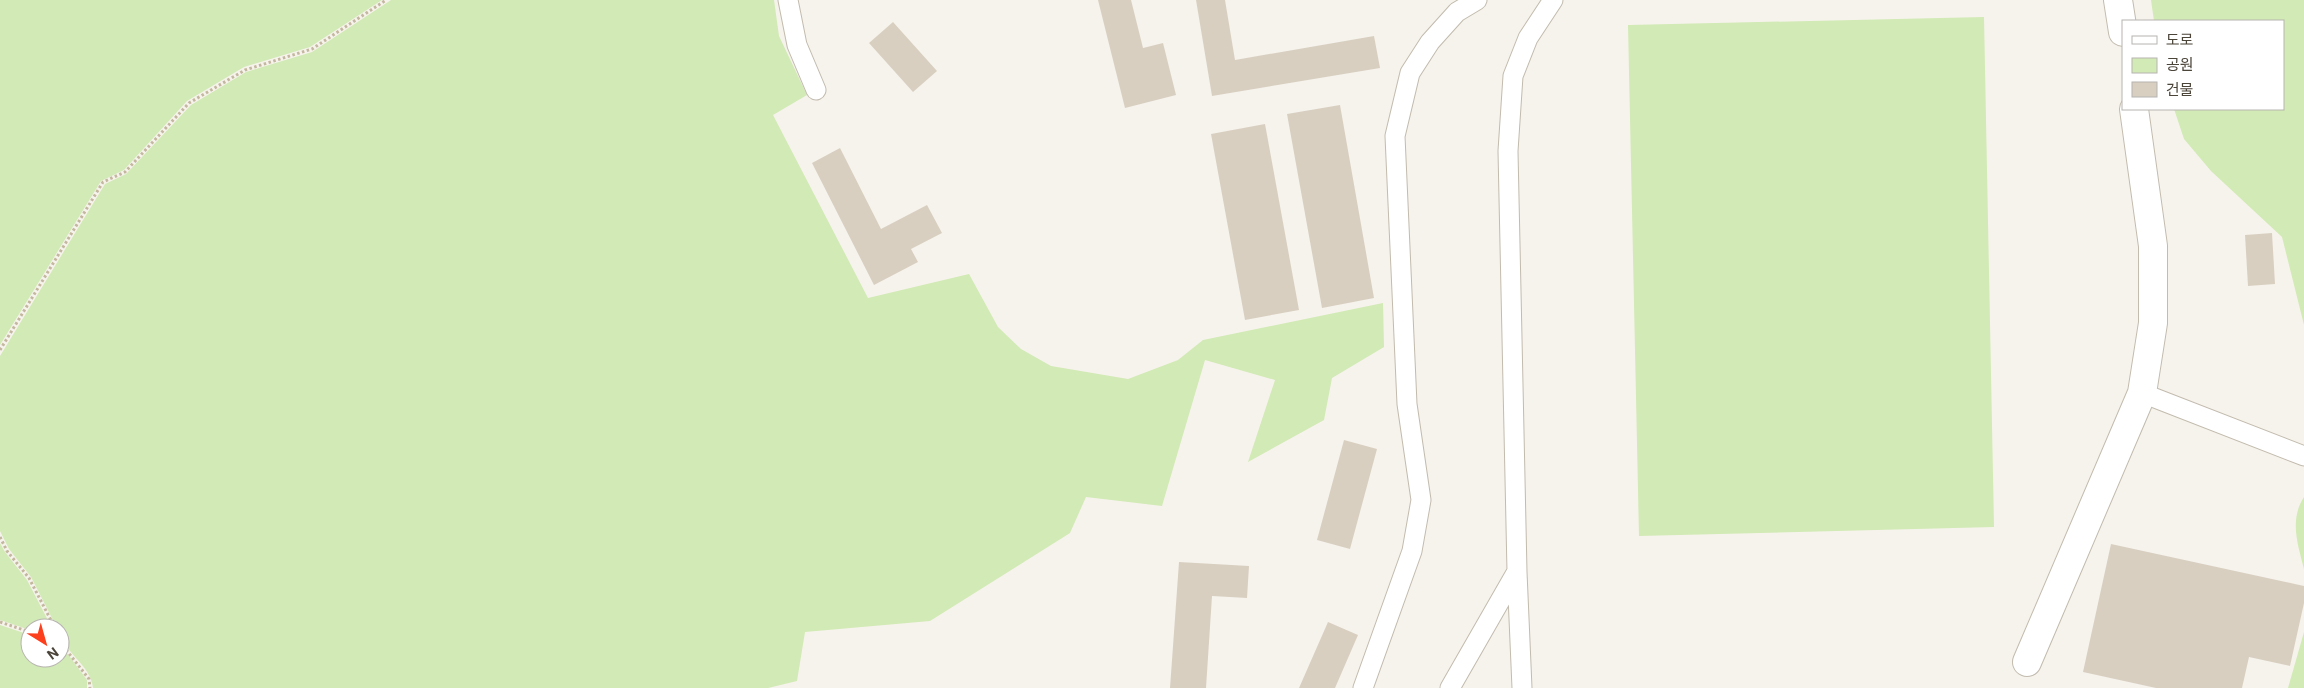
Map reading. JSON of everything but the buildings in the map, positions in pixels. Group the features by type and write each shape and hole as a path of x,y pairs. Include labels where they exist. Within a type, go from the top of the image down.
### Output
{"street":[{"path":"2118,0 2122,26"},
{"path":"2027,662 2142,393 2153,323 2153,246 2134,110"}],"lane":[{"path":"788,0 797,45 816,90"},
{"path":"1363,688 1412,551 1421,500 1407,404 1395,136 1410,73 1430,42 1457,12 1477,0"},
{"path":"1522,688 1517,572 1508,151 1513,76 1528,38 1554,0"},
{"path":"2142,393 2304,456"},
{"path":"1450,688 1517,572"}],"path":[{"path":"0,350 103,182 125,172 189,103 245,70 312,49 386,0"},
{"path":"0,537 7,551 29,578 50,618"},
{"path":"0,622 20,629"},
{"path":"70,653 89,679 90,688"}],"green space":[{"path":"0,0 382,0 310,47 244,67 187,101 124,170 101,181 0,345"},
{"path":"391,0 774,0 779,36 807,95 773,115 868,298 969,274 998,327 1021,349 1051,366 1128,379 1178,360 1203,340 1383,303 1384,347 1332,378 1324,420 1248,462 1275,380 1205,360 1162,506 1086,497 1070,533 930,621 805,632 797,681 768,688 93,688 87,672 70,651 70,618 52,618 31,577 9,549 0,531 0,356 105,184 126,174 191,105 246,72 312,52"},
{"path":"2151,0 2304,0 2304,325 2282,237 2211,171 2184,139 2174,110 2284,110 2284,20 2154,20"},
{"path":"1984,17 1994,527 1639,536 1628,25"},
{"path":"2304,497 2304,569 2297,542 2296,524 2299,506"},
{"path":"0,543 27,580 47,618 20,618 20,627 0,620"},
{"path":"0,625 20,632 20,668 70,668 70,657 87,680 87,688 0,688"},
{"path":"2304,632 2304,688 2288,688"}]}
